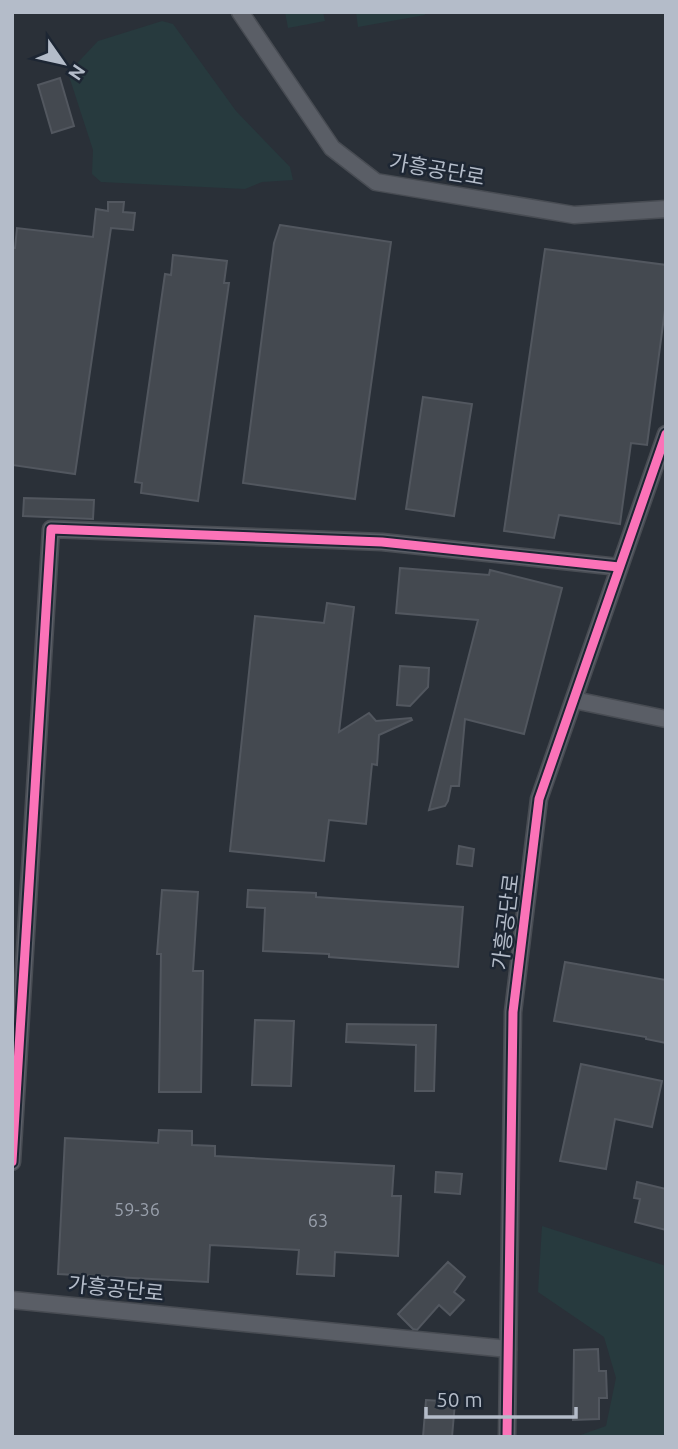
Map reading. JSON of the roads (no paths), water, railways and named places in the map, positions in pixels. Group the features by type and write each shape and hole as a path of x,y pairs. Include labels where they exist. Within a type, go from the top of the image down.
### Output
{"street":[{"name":"가흥공단로","path":"240,12 332,148 376,182 574,215 666,209"},
{"name":"가흥공단로","path":"507,1437 513,1012 539,799 666,433"},
{"path":"12,1162 51,528 382,542 620,567"},
{"path":"574,700 666,719"},
{"name":"가흥공단로","path":"12,1300 508,1349"}]}
